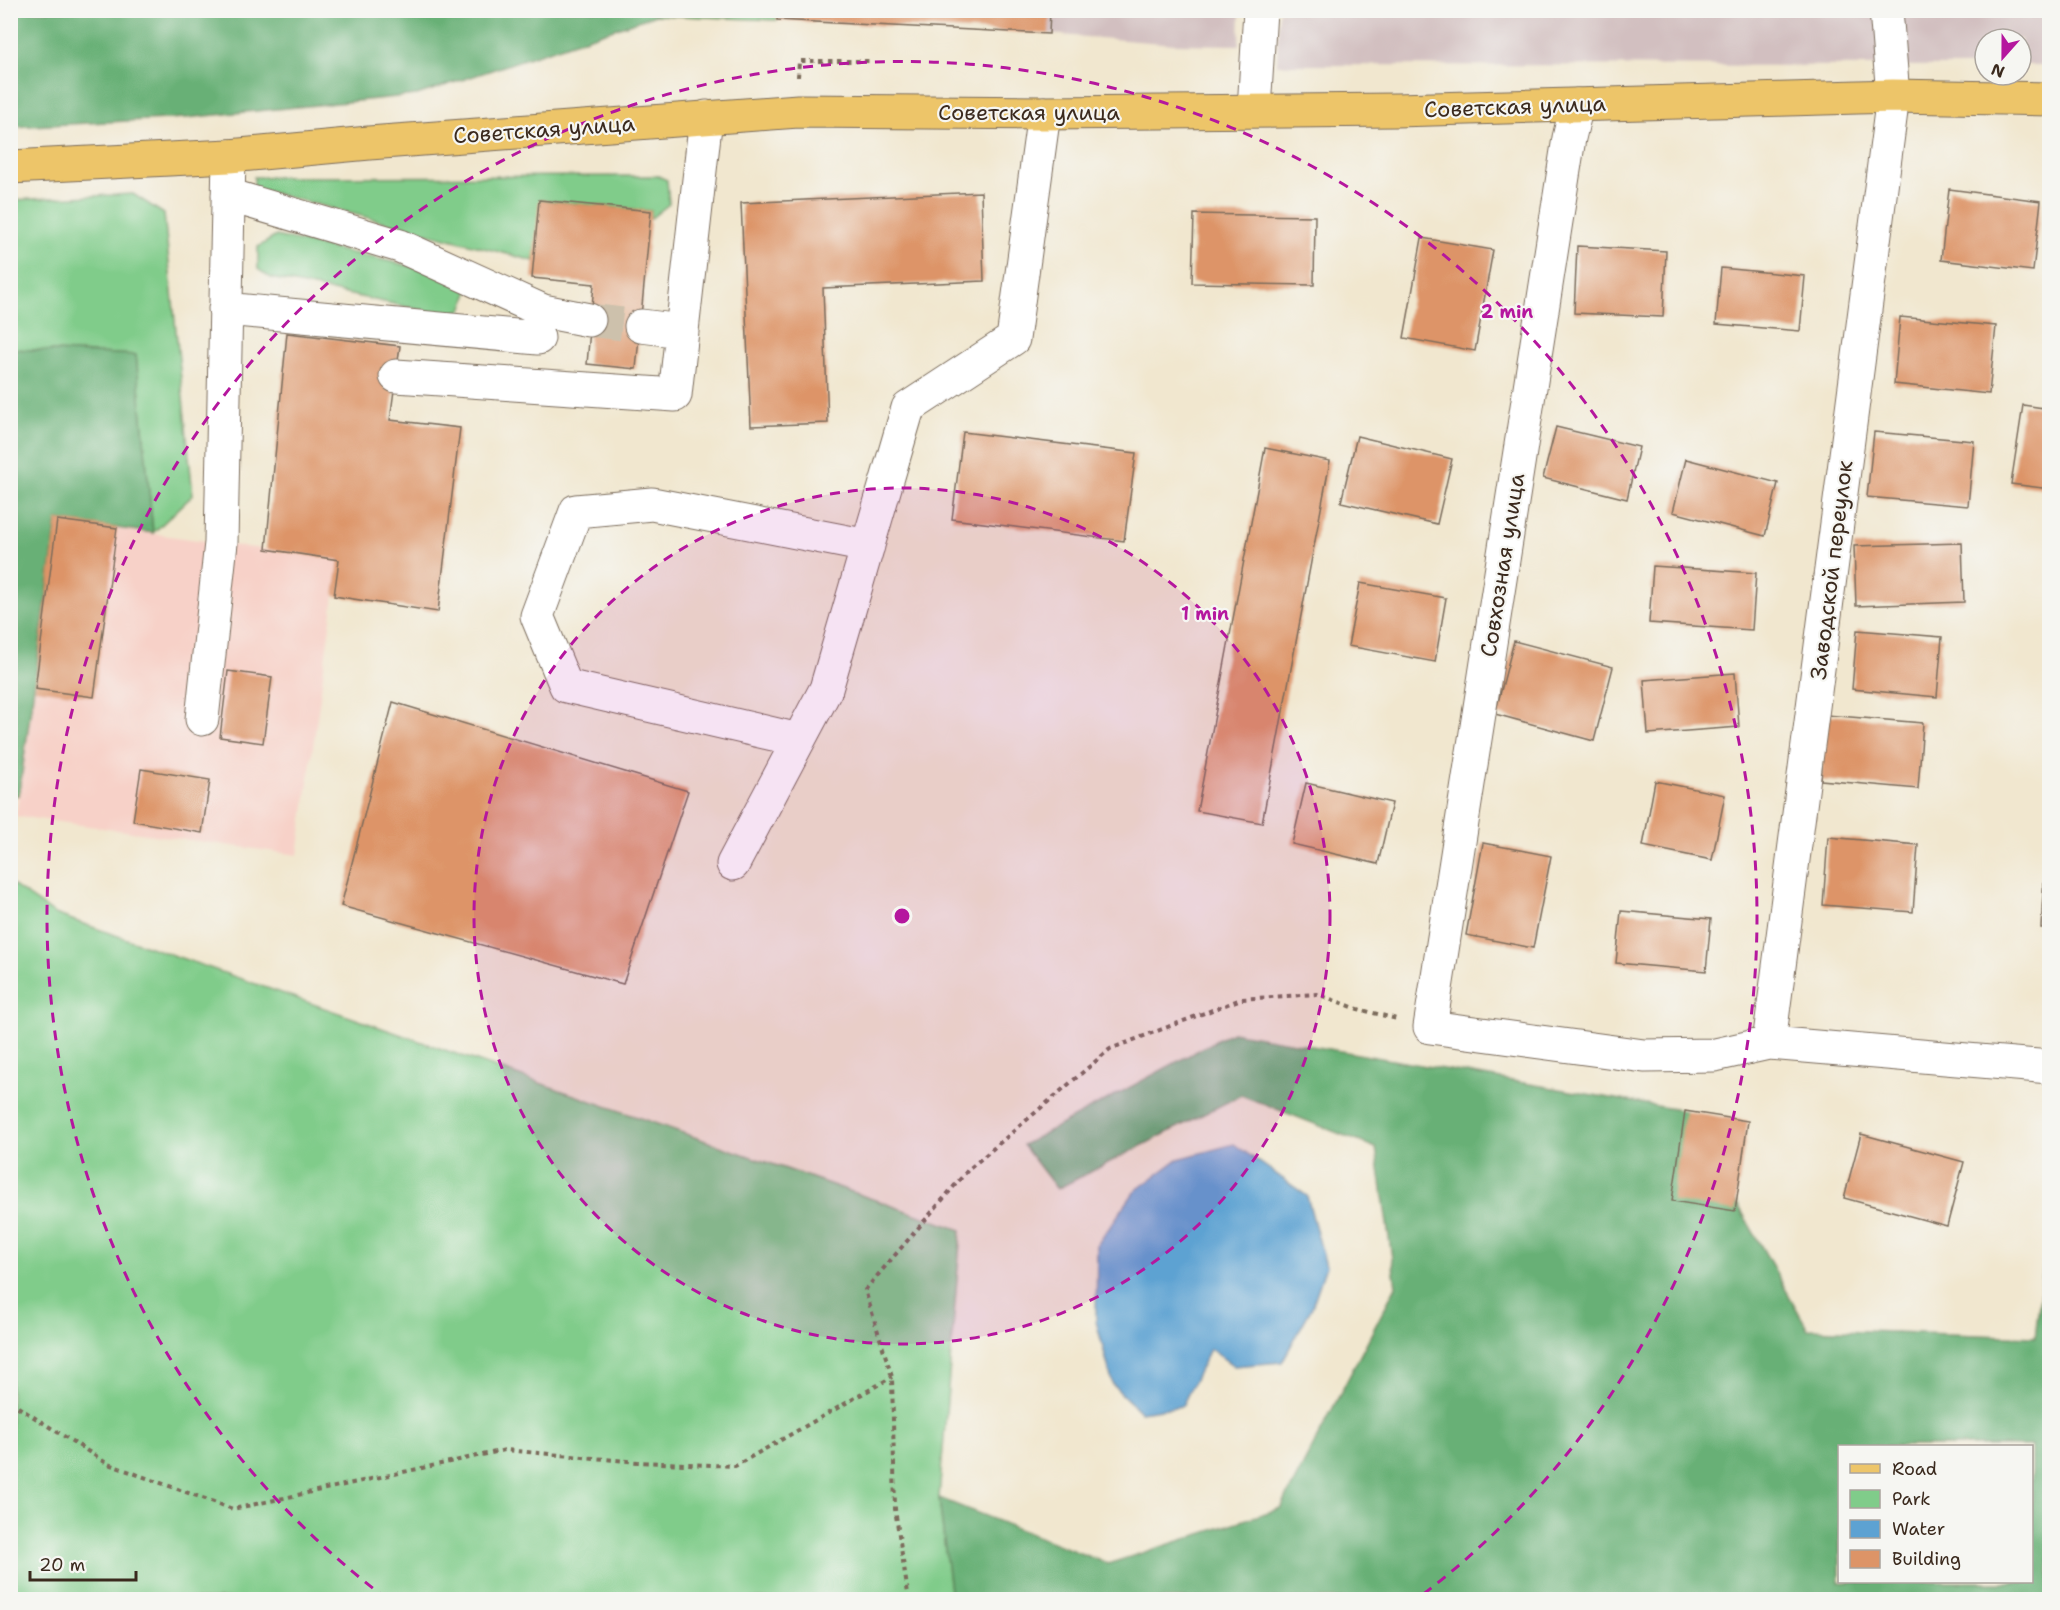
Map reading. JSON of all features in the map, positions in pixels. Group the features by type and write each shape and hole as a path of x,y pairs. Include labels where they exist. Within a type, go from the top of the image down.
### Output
{"main road":[{"name":"Советская улица","path":"10,167 229,156 369,143 798,111 1044,113 1396,110 1893,96 2049,99"}],"street":[{"path":"1254,110 1260,10"},
{"name":"Заводской переулок","path":"1769,1044 1893,96 1886,10"},
{"name":"Совхозная улица","path":"1430,1027 1567,150 1577,105"},
{"path":"734,864 826,689 908,408 1013,339 1044,113"},
{"path":"396,376 675,395 706,117"},
{"path":"202,719 221,543 229,156"},
{"path":"228,195 400,246 541,325"},
{"path":"225,309 541,325 589,320"},
{"path":"530,385 541,325"},
{"path":"641,326 682,331"},
{"path":"799,741 566,686 537,616 576,511 652,504 868,546"},
{"path":"1430,1027 1644,1056 1715,1054 1769,1044 2049,1067"}],"path":[{"path":"909,1599 895,1509 892,1377 865,1290 969,1170 1110,1049 1241,999 1317,994 1358,1009 1430,1027"},
{"path":"10,1402 108,1464 233,1509 506,1450 638,1462 735,1467 892,1377"}],"shaded area":[{"path":"777,10 1240,11 1239,45 1174,44 1049,34 777,20"},
{"path":"1279,11 2049,11 2049,65 2033,65 2033,27 1973,27 1973,66 1277,65"},
{"path":"57,520 339,560 298,855 16,816"}],"green space":[{"path":"652,10 656,15 417,95 186,118 11,127 11,11"},
{"path":"652,11 777,11 777,20 656,15"},
{"path":"658,176 667,180 669,204 650,219 651,211 540,200 534,261 254,188 254,177"},
{"path":"133,194 164,214 193,495 153,533 136,355 11,349 11,200"},
{"path":"276,236 455,276 469,290 462,310 445,315 271,278 258,269 258,247"},
{"path":"11,349 136,355 153,533 57,520 19,795 11,796"},
{"path":"10,883 55,914 961,1230 939,1498 951,1599 11,1599"},
{"path":"1232,1032 1685,1111 1808,1329 2035,1337 2049,1222 2049,1599 951,1599 939,1498 1108,1564 1281,1508 1396,1286 1376,1148 1241,1095 1057,1189 1023,1145"}],"water":[{"path":"1234,1144 1307,1196 1326,1266 1312,1307 1282,1362 1234,1366 1210,1349 1182,1406 1140,1412 1113,1385 1096,1321 1097,1245 1135,1191 1178,1159"}],"building":[{"path":"777,10 1050,10 1049,34 777,20"},
{"path":"1949,189 2041,201 2033,271 1941,260"},
{"path":"981,192 984,281 823,288 828,423 751,426 741,203"},
{"path":"539,200 651,211 636,369 587,364 594,284 532,278"},
{"path":"1194,214 1315,216 1314,285 1192,283"},
{"path":"1422,238 1493,250 1475,351 1404,338"},
{"path":"1577,246 1666,251 1663,317 1574,313"},
{"path":"1721,268 1805,276 1800,331 1716,324"},
{"path":"1900,317 1996,326 1989,394 1894,384"},
{"path":"287,333 400,346 390,420 460,428 438,612 334,596 339,560 266,549"},
{"path":"2023,405 2050,409 2050,489 2011,484"},
{"path":"1556,427 1639,447 1627,499 1543,478"},
{"path":"963,432 1136,453 1124,541 952,519"},
{"path":"1874,432 1974,441 1968,506 1867,497"},
{"path":"1357,436 1452,459 1437,524 1341,502"},
{"path":"1265,448 1330,461 1262,823 1197,811"},
{"path":"1686,459 1778,483 1765,536 1673,512"},
{"path":"57,520 117,528 94,697 35,689"},
{"path":"1962,543 1964,602 1856,606 1854,546"},
{"path":"1653,566 1756,573 1752,630 1649,623"},
{"path":"1360,583 1446,598 1435,662 1348,646"},
{"path":"1857,630 1942,637 1937,697 1852,689"},
{"path":"1514,641 1613,667 1594,741 1495,714"},
{"path":"228,671 272,677 263,743 220,737"},
{"path":"1735,673 1739,727 1648,734 1644,680"},
{"path":"393,702 688,791 623,984 341,906"},
{"path":"1826,715 1923,723 1918,789 1821,780"},
{"path":"141,769 210,780 202,833 133,821"},
{"path":"1655,781 1725,795 1712,860 1643,846"},
{"path":"1306,783 1392,803 1378,864 1292,844"},
{"path":"1828,837 1918,845 1913,912 1823,905"},
{"path":"1483,843 1551,856 1533,948 1466,935"},
{"path":"2044,876 2050,876 2050,928 2041,928"},
{"path":"1621,911 1711,919 1706,971 1616,963"},
{"path":"1685,1111 1748,1121 1735,1211 1672,1201"},
{"path":"1861,1134 1964,1162 1947,1226 1844,1198"}],"tunnel":[{"path":"589,320 641,326"}]}
